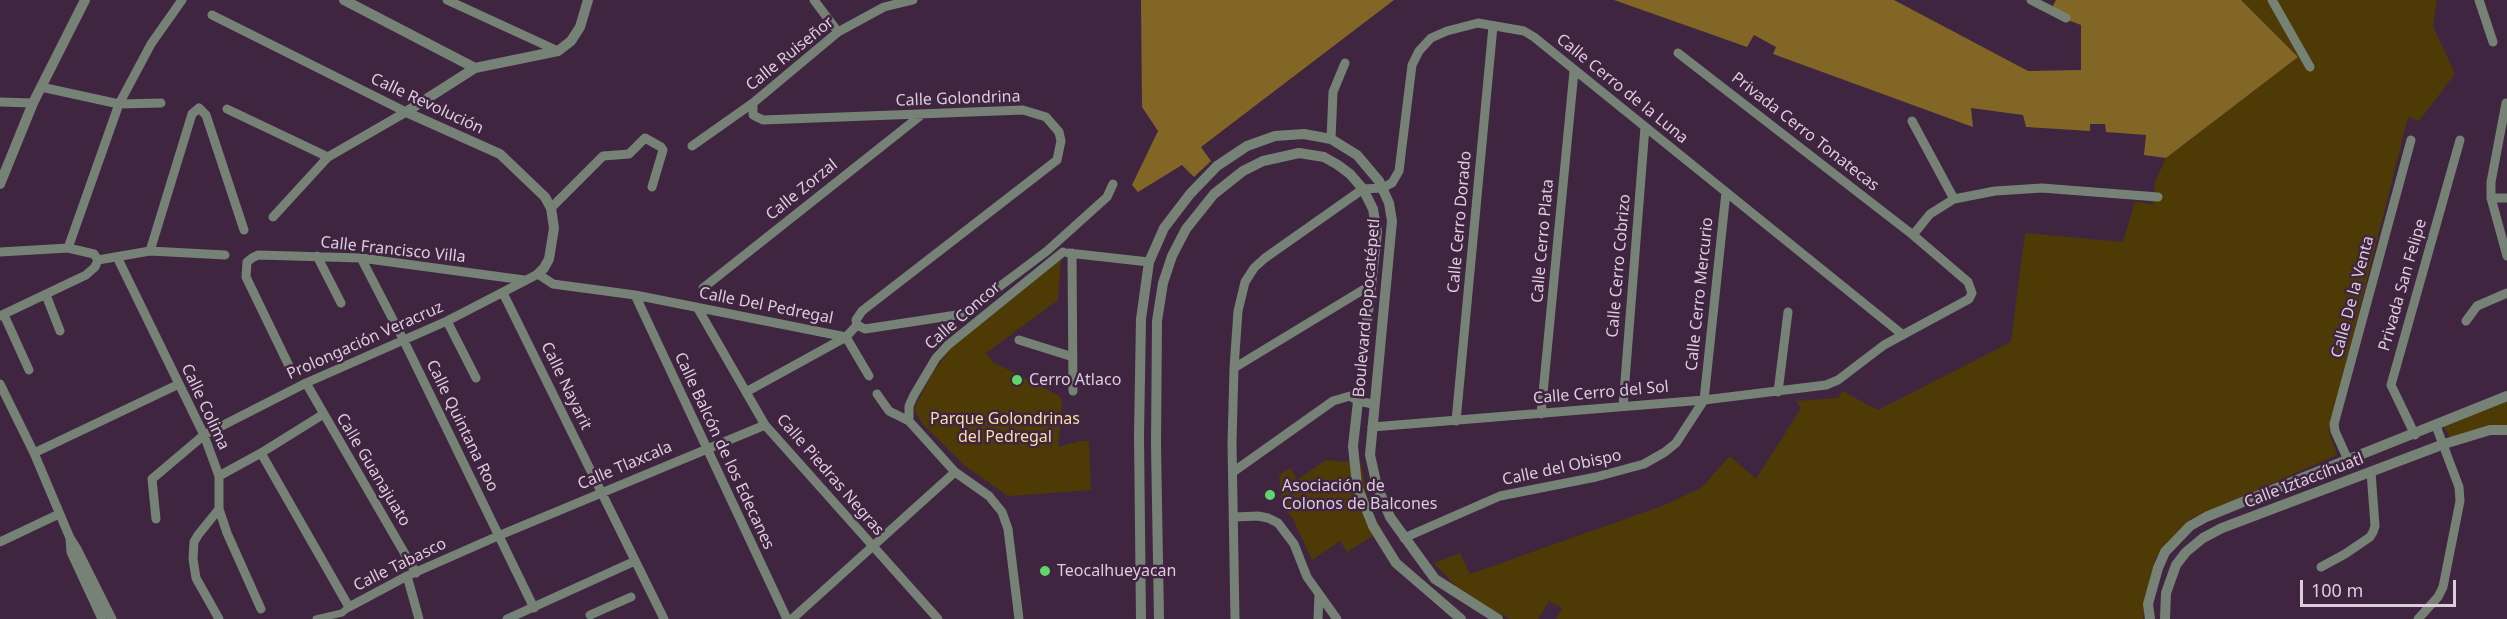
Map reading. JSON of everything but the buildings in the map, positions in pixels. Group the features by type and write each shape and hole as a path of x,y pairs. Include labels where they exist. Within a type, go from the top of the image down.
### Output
{"street":[{"path":"0,184 33,103 86,0"},
{"path":"68,248 119,104 151,44 182,0"},
{"path":"344,0 475,69"},
{"path":"447,0 558,51"},
{"path":"273,217 328,157 475,69 558,51 571,41 580,27 588,0"},
{"path":"814,0 838,32"},
{"name":"Calle Ruiseñor","path":"692,146 753,103 838,32 884,8 913,0"},
{"path":"2031,0 2066,18"},
{"path":"2272,0 2310,67"},
{"path":"2480,0 2493,42"},
{"name":"Calle Revolución","path":"212,15 406,112 500,154 545,196 551,208"},
{"name":"Calle Cerro de la Luna","path":"1382,188 1392,183 1399,171 1412,65 1419,51 1431,38 1447,31 1478,23 1524,31 1903,335"},
{"name":"Calle Cerro Dorado","path":"1456,421 1493,26"},
{"name":"Privada Cerro Tonatecas","path":"1678,53 1913,235 1968,282 1972,293 1965,304 1903,335"},
{"path":"1331,139 1333,92 1345,63"},
{"name":"Calle Cerro Plata","path":"1541,414 1574,71"},
{"path":"41,87 119,104 161,103"},
{"path":"0,102 33,103"},
{"name":"Calle Golondrina","path":"746,392 846,337 856,325 856,320 862,311 1057,160 1060,150 1059,132 1046,117 1023,110 920,116 763,120 753,115 753,103"},
{"path":"2506,103 2491,183 2491,198 2507,256"},
{"path":"150,251 192,114 199,108 206,115 244,230"},
{"path":"227,109 328,157"},
{"name":"Calle Zorzal","path":"703,288 920,116"},
{"path":"1912,121 1954,199"},
{"name":"Calle Cerro Cobrizo","path":"1623,406 1645,127"},
{"name":"Boulevard Popocatépetl","path":"1141,619 1139,446 1141,319 1149,262 1164,228 1190,194 1217,166 1247,146 1275,136 1304,134 1331,139 1357,155 1370,167 1389,203 1392,221 1370,453 1377,486 1390,517 1435,579 1498,619"},
{"path":"538,274 549,259 554,228 551,208 603,156 629,154 645,138 661,147 663,150 652,187"},
{"name":"Calle De la Venta","path":"2348,460 2334,424 2411,140"},
{"name":"Privada San Felipe","path":"2415,435 2392,391 2392,379 2460,140"},
{"name":"Boulevard Popocatépetl","path":"1159,619 1156,445 1157,321 1163,283 1172,256 1186,229 1215,194 1243,171 1263,160 1299,153 1324,157 1350,174 1363,189 1373,209 1377,232 1353,454 1357,486 1373,526 1396,563 1461,619"},
{"path":"856,325 865,329 963,314 1047,251 1107,196 1113,184"},
{"path":"1235,619 1234,368 1238,311 1245,282 1254,268 1363,189 1382,188"},
{"path":"1913,235 1930,214 1954,199 1995,192 2042,188 2158,197"},
{"name":"Calle Cerro Mercurio","path":"1704,400 1726,192"},
{"path":"2491,198 2507,198"},
{"path":"1156,247 1168,249 1172,256"},
{"path":"0,252 68,248 94,254 98,260"},
{"path":"98,260 150,251 225,255"},
{"path":"1047,251 1149,262"},
{"path":"1068,253 1073,391"},
{"name":"Calle Concor","path":"909,421 909,406 914,395 936,358 948,345 1068,253"},
{"name":"Calle Francisco Villa","path":"291,370 246,277 247,262 258,255 360,258 524,280"},
{"path":"317,256 341,303"},
{"name":"Calle Colima","path":"117,257 204,435 219,476 219,509 227,533 261,609"},
{"name":"Calle Quintana Roo","path":"360,258 404,341 534,608"},
{"path":"29,370 2,316 86,274 95,267 98,260"},
{"name":"Prolongación Veracruz","path":"156,519 152,479 204,435 306,383 447,321 538,274"},
{"name":"Calle Del Pedregal","path":"538,274 553,284 635,295 846,337 869,376"},
{"path":"1234,368 1371,285"},
{"name":"Calle Nayarit","path":"502,293 664,619"},
{"path":"2466,321 2477,306 2507,293"},
{"path":"46,295 60,331"},
{"name":"Calle Balcón de los Edecanes","path":"635,295 787,619"},
{"name":"Calle Piedras Negras","path":"698,307 765,425 938,619"},
{"path":"1778,392 1788,312"},
{"path":"1141,319 1157,321"},
{"path":"447,321 476,378"},
{"name":"Calle Cerro del Sol","path":"1372,427 1704,400 1832,384 1880,348 1903,335"},
{"path":"1019,340 1073,357"},
{"name":"Calle Guanajuato","path":"306,383 411,574 419,619"},
{"path":"0,384 34,453 70,538 112,619"},
{"path":"34,453 178,384"},
{"path":"877,394 889,411 909,421 955,472 989,496 1002,512 1008,529 1019,619"},
{"path":"1233,472 1341,397 1350,396 1358,401 1373,404"},
{"path":"2150,619 2148,604 2158,568 2165,552 2190,526 2206,517 2415,435 2507,396"},
{"name":"Calle del Obispo","path":"1404,538 1500,496 1596,477 1644,464 1676,443 1704,400"},
{"path":"219,476 322,415"},
{"name":"Calle Tlaxcala","path":"498,536 765,425"},
{"path":"2418,619 2438,597 2443,587 2459,515 2458,488 2436,426"},
{"name":"Calle Iztaccíhuatl","path":"2165,619 2169,579 2186,552 2203,538 2222,528 2444,444 2490,430 2507,430"},
{"path":"261,453 349,607"},
{"path":"1353,454 1370,453"},
{"path":"792,619 955,472"},
{"path":"2321,567 2345,554 2370,537 2373,532 2375,526 2371,472"},
{"path":"219,509 194,542 193,559 196,578 219,619"},
{"path":"0,542 59,514"},
{"path":"1235,516 1268,518 1278,523 1287,533 1307,577 1337,619"},
{"name":"Calle Tabasco","path":"316,619 342,613 411,574 498,536"},
{"path":"70,538 71,552 102,619"},
{"path":"507,619 634,561"},
{"path":"1318,619 1319,594"},
{"path":"598,615 631,597"}],"green space":[{"path":"2241,0 2437,0 2433,26 2455,74 2419,121 2408,117 2329,431 2337,455 2190,519 2155,559 2143,619 1556,619 1562,608 1549,601 1538,619 1510,619 1465,596 1434,563 1460,553 1470,574 1662,506 1701,488 1730,456 1756,479 1801,408 1796,401 1838,398 1842,391 1878,410 2011,342 2025,233 2123,242 2135,201 2153,205 2155,182 2166,158 2298,57"},
{"name":"Parque Golondrinas del Pedregal","path":"1061,258 1058,300 986,353 993,362 1058,395 1062,401 1058,447 1089,441 1091,490 1008,496 965,466 921,422 914,409 932,374 956,340"},
{"path":"2507,398 2507,426 2492,425 2451,439 2443,425"},
{"path":"1326,460 1361,463 1369,507 1382,530 1347,552 1340,541 1312,560 1293,519 1282,506 1279,475 1290,468 1297,480"}],"shaded area":[{"path":"1141,0 1394,0 1201,147 1211,161 1194,177 1182,165 1138,192 1132,185 1158,131 1142,107"},
{"path":"1614,0 1894,0 2028,71 2081,70 2081,25 2049,13 2056,0 2241,0 2298,57 2166,158 2144,155 2146,135 2106,132 2105,124 2090,124 2090,131 2026,127 2023,115 1971,108 1973,127 1773,54 1776,47 1754,35 1747,47"}],"place":[{"name":"Cerro Atlaco","path":"1017,380"},
{"name":"Asociación de Colonos de Balcones","path":"1270,495"},
{"name":"Teocalhueyacan","path":"1045,571"}]}
